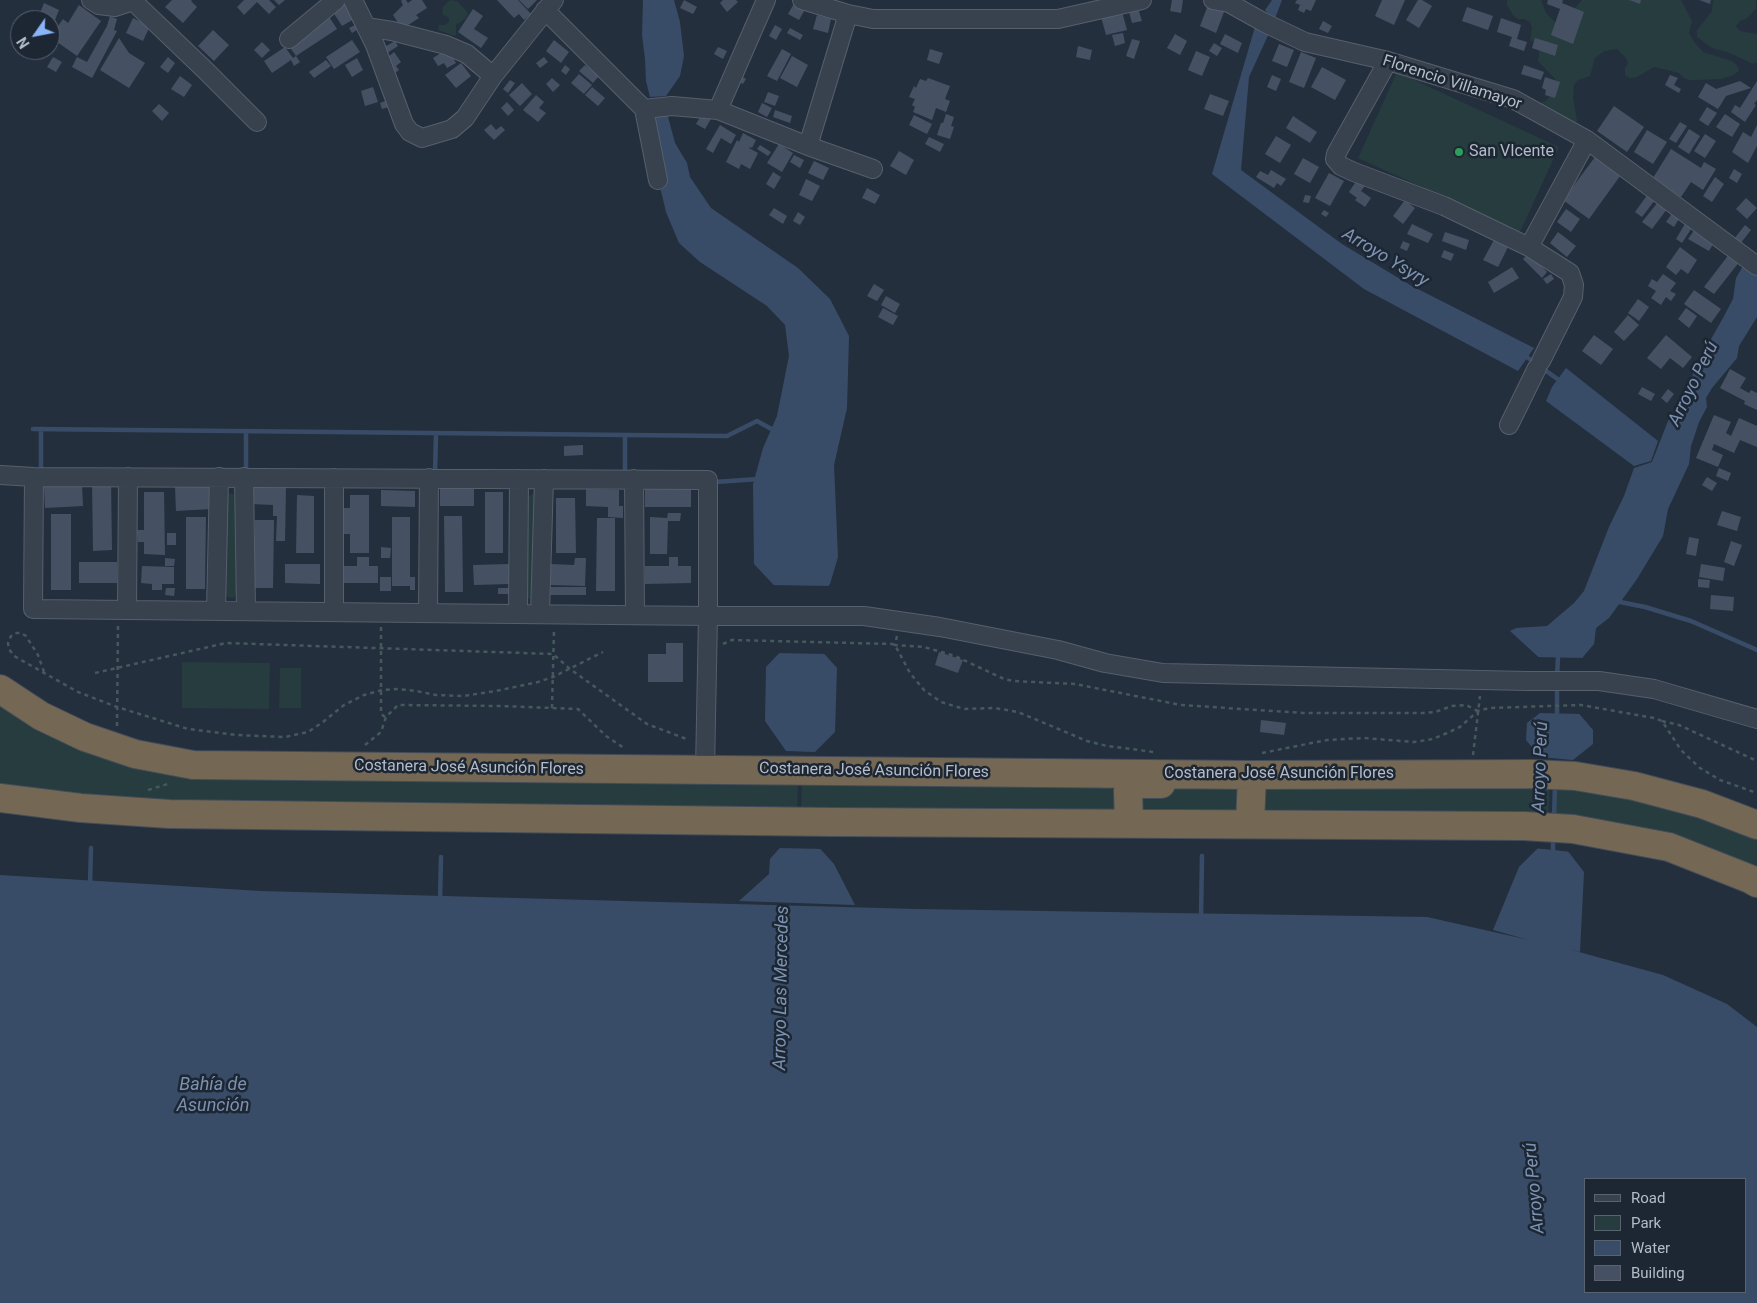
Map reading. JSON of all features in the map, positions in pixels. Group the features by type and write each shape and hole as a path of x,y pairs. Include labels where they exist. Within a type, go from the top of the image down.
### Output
{"highway":[{"name":"Costanera José Asunción Flores","path":"0,690 41,716 85,737 135,754 193,765 1180,774 1254,764 1531,774 1575,776 1634,786 1702,804 1757,825"},
{"path":"1250,824 1254,764"},
{"path":"1129,823 1128,790 1137,784 1165,784 1180,774"},
{"path":"0,798 81,808 169,814 832,822 1524,826 1573,829 1668,847 1757,883"}],"street":[{"path":"90,0 99,5 115,7 135,1 257,122"},
{"path":"289,39 336,0"},
{"path":"353,0 375,45 404,124 410,132 422,138 452,129 466,118 493,76 550,5 647,108 658,180"},
{"path":"718,110 766,0"},
{"path":"802,0 848,14 873,19 1058,19 1142,0"},
{"name":"Florencio Villamayor","path":"1221,1 1305,42 1388,61 1513,98 1587,140 1757,266"},
{"path":"808,146 848,14"},
{"path":"366,27 392,31 446,45 467,54 493,76"},
{"path":"1388,61 1335,159 1341,166 1354,172 1444,206 1529,247 1570,274 1574,285 1573,296 1509,425"},
{"path":"647,108 672,106 718,110 808,146 873,169"},
{"path":"1529,247 1587,140"},
{"path":"0,475 34,477 708,480 705,770"},
{"path":"34,477 33,609 122,615 246,611 635,616 864,616 940,627 1040,646 1105,663 1163,673 1599,682 1654,689 1757,718"},
{"path":"122,615 128,477"},
{"path":"244,477 246,611"},
{"path":"216,611 219,478"},
{"path":"334,478 334,612"},
{"path":"428,613 429,478"},
{"path":"518,614 519,479"},
{"path":"540,614 544,479"},
{"path":"634,479 635,616"}],"path":[{"path":"117,732 118,668 122,615"},
{"path":"381,623 381,714 386,717"},
{"path":"552,708 554,626"},
{"path":"44,672 38,655 26,636 16,633 11,636 8,643 9,649 14,656 78,692 117,707 188,729 237,735 285,737 308,732 344,705 364,695 382,690 416,691 436,695 463,696 496,692 553,677 603,652"},
{"path":"720,650 726,641 732,640 892,644 924,647 954,656 1004,679 1013,681 1075,684 1181,705 1303,713 1424,713 1435,712 1452,706 1466,705 1478,711"},
{"path":"95,673 226,642 553,654 570,669 647,724 689,740"},
{"path":"895,645 910,673 924,690 941,702 964,709 995,708 1018,712 1087,741 1107,746 1162,752"},
{"path":"1472,762 1480,694"},
{"path":"360,749 381,732 386,717 398,705 578,709 606,736 627,750"},
{"path":"1254,764 1327,740 1364,738 1414,742 1433,739 1460,727 1478,711 1489,708 1530,705 1581,705 1654,718 1679,725 1757,761"},
{"path":"1662,721 1681,750 1700,768 1720,780 1757,793"}],"green space":[{"path":"450,0 457,1 468,13 466,18 456,25 455,36 438,30 439,25 445,25 449,22 449,18 442,14 443,7"},
{"path":"1507,0 1541,0 1546,13 1559,26 1582,0 1681,0 1692,21 1689,33 1695,43 1703,52 1732,61 1737,65 1739,71 1734,75 1721,79 1690,80 1684,78 1679,73 1654,67 1637,77 1630,78 1625,75 1625,68 1628,63 1626,58 1617,49 1604,51 1595,58 1590,76 1578,80 1574,85 1573,97 1577,121 1572,125 1540,109 1539,103 1546,101 1553,92 1555,79 1538,61 1540,48 1530,40 1532,28 1530,22 1518,19 1513,15 1507,5"},
{"path":"1713,0 1756,0 1756,9 1736,26 1740,31 1757,34 1757,62 1753,64 1730,53 1712,48 1697,37 1697,30 1712,11"},
{"name":"San VIcente","path":"1397,72 1559,147 1520,232 1358,158"},
{"path":"230,493 237,496 237,593 233,598 228,597 226,594 226,498"},
{"path":"535,495 533,598 529,599 526,597 527,497"},
{"path":"182,662 270,663 269,709 182,708"},
{"path":"280,668 301,668 301,708 279,708"},
{"path":"0,701 103,754 798,780 797,813 200,806 0,791"},
{"path":"802,780 1111,784 1116,788 1116,814 801,814"},
{"path":"1183,786 1241,788 1237,812 1140,812 1140,793 1170,790"},
{"path":"1550,786 1548,819 1265,814 1266,788"},
{"path":"1556,786 1602,792 1680,810 1757,840 1757,874 1553,820"}],"water":[{"path":"643,0 674,0 680,22 684,56 680,76 666,96 650,97 646,81 642,35"},
{"path":"1272,0 1282,0 1274,21 1265,10"},
{"path":"1257,20 1270,31 1249,77 1241,170 1342,244 1410,285 1534,348 1518,371 1364,289 1212,174"},
{"path":"667,113 675,143 687,163 690,177 711,208 798,268 830,299 849,336 847,408 834,465 838,557 830,584 817,598 785,597 754,564 753,484 763,448 777,416 789,356 785,325 767,306 700,262 679,243 666,212 660,187 649,115"},
{"path":"1743,266 1757,276 1757,317 1739,346 1737,358 1706,398 1707,407 1699,422 1691,446 1689,464 1668,509 1663,536 1637,579 1609,618 1596,628 1594,644 1578,663 1545,663 1510,631 1516,628 1547,626 1574,603 1584,591 1634,468 1652,462 1668,421 1679,402 1689,392 1694,369 1733,299 1736,278"},
{"path":"1566,368 1658,441 1651,461 1634,466 1546,401 1552,387"},
{"path":"786,646 819,648 837,668 835,732 815,752 786,751 765,721 766,667"},
{"path":"1544,710 1576,710 1593,730 1593,744 1573,760 1540,757 1526,740 1527,723"},
{"path":"785,842 814,842 834,864 855,905 739,901 769,874 770,859"},
{"name":"Bahía de Asunción","path":"1538,848 1567,850 1584,872 1580,952 1568,949 1663,975 1727,1004 1757,1027 1757,1303 0,1303 0,875 261,891 916,909 1427,917 1529,940 1493,930 1519,867"}],"pier":[{"path":"769,585 831,586 817,601 784,600"},
{"path":"784,644 820,646 827,654 776,653"},
{"path":"1534,657 1585,658 1578,665 1545,665"},
{"path":"1576,707 1583,714 1537,713 1544,708"},
{"path":"785,839 815,840 824,849 776,848"},
{"path":"1538,846 1568,847 1572,852 1534,848"}],"building":[{"path":"172,0 192,0 197,7 183,23 165,7"},
{"path":"244,0 269,0 276,7 269,14 257,2 244,15 237,7"},
{"path":"274,0 285,0 279,5"},
{"path":"346,0 356,18 342,26 331,9"},
{"path":"402,0 406,0 408,3 412,0 422,0 427,8 416,15 419,18 402,29 393,15 403,5"},
{"path":"497,0 518,0 531,14 524,20 519,14 514,18"},
{"path":"519,0 537,0 528,9"},
{"path":"684,0 697,7 693,14 680,8"},
{"path":"723,0 736,0 738,2 727,12 720,3"},
{"path":"796,0 807,6 799,20 788,14"},
{"path":"1172,0 1183,0 1181,13 1170,11"},
{"path":"1297,0 1316,0 1311,11 1306,9 1304,13 1298,10 1300,5 1295,3"},
{"path":"1382,0 1405,0 1394,25 1375,16"},
{"path":"1418,0 1422,0 1432,6 1419,28 1406,20"},
{"path":"1548,0 1563,0 1562,3 1584,12 1573,44 1551,35 1560,9 1547,4"},
{"path":"1629,0 1641,0 1640,4"},
{"path":"1699,0 1711,0 1710,4"},
{"path":"44,3 59,10 41,10"},
{"path":"79,5 101,21 77,56 60,44 60,23 63,19 68,23"},
{"path":"1137,5 1142,21 1132,23 1128,8"},
{"path":"1208,5 1224,12 1216,33 1200,26"},
{"path":"1467,7 1493,16 1488,30 1462,21"},
{"path":"1121,8 1127,30 1106,35 1100,13"},
{"path":"473,9 483,16 474,29 488,38 481,48 458,32"},
{"path":"328,15 337,29 296,56 286,42"},
{"path":"817,15 831,19 828,33 813,29"},
{"path":"110,16 117,19 114,30 117,31 92,78 72,67 77,57 87,62 107,26"},
{"path":"133,18 150,26 143,41 126,33"},
{"path":"1501,18 1521,25 1517,39 1527,42 1524,51 1509,46 1512,37 1497,32"},
{"path":"1323,21 1332,26 1328,33 1319,29"},
{"path":"357,24 360,28 352,33 349,28"},
{"path":"775,25 782,29 776,40 769,36"},
{"path":"790,28 803,35 800,40 787,33"},
{"path":"213,30 229,45 214,61 198,46"},
{"path":"1123,33 1125,43 1115,46 1112,35"},
{"path":"1175,34 1187,41 1180,55 1167,48"},
{"path":"1225,34 1242,43 1238,53 1220,44"},
{"path":"119,38 129,53 145,63 129,88 100,70"},
{"path":"1535,38 1558,45 1555,56 1532,48"},
{"path":"1132,39 1140,41 1134,59 1126,56"},
{"path":"352,40 360,52 334,69 326,57"},
{"path":"554,40 569,52 561,63 546,51"},
{"path":"395,41 398,46 384,55 381,49"},
{"path":"262,42 270,50 262,58 254,50"},
{"path":"1214,43 1222,48 1217,56 1209,51"},
{"path":"1279,44 1294,50 1287,67 1272,61"},
{"path":"1078,46 1092,50 1090,60 1076,57"},
{"path":"285,47 293,58 296,56 300,62 294,66 291,60 272,73 264,61"},
{"path":"718,47 727,51 723,59 714,54"},
{"path":"447,49 456,63 447,68 444,63 438,66 433,58"},
{"path":"782,49 791,54 777,81 767,76"},
{"path":"930,49 943,53 939,64 927,60"},
{"path":"1196,51 1210,57 1202,76 1188,70"},
{"path":"394,52 401,62 396,66 399,70 395,73 387,58"},
{"path":"1301,52 1316,58 1304,88 1289,82"},
{"path":"792,56 808,65 797,87 780,78"},
{"path":"168,57 175,63 168,73 160,67"},
{"path":"544,57 548,62 540,68 536,63"},
{"path":"357,58 363,70 352,77 345,65"},
{"path":"51,60 62,62 56,72 47,67"},
{"path":"326,60 331,66 314,78 309,72"},
{"path":"461,63 471,76 456,88 445,75"},
{"path":"565,65 570,69 566,75 561,71"},
{"path":"585,65 599,76 593,83 579,71"},
{"path":"1524,65 1544,72 1541,80 1521,74"},
{"path":"1322,67 1346,80 1335,100 1311,87"},
{"path":"579,74 592,85 584,94 571,83"},
{"path":"738,74 746,79 743,84 734,79"},
{"path":"1272,75 1281,79 1276,91 1267,87"},
{"path":"1670,75 1678,78 1674,85 1681,89 1679,93 1665,85"},
{"path":"180,76 192,85 184,97 171,89"},
{"path":"1545,77 1560,82 1555,98 1545,95 1546,90 1542,88"},
{"path":"552,78 560,85 553,92 546,84"},
{"path":"928,78 950,86 945,99 950,101 946,112 936,108 932,120 913,112 915,107 912,105 915,99 909,97 920,79 926,81"},
{"path":"510,80 515,83 508,93 503,89"},
{"path":"1740,81 1751,88 1726,96 1718,109 1698,97 1706,83 1716,89"},
{"path":"1757,81 1757,100 1754,104 1756,105 1745,122 1731,112 1735,105 1740,108"},
{"path":"522,83 532,94 520,106 509,95"},
{"path":"373,87 378,102 365,106 361,91"},
{"path":"592,87 605,98 598,106 585,95"},
{"path":"768,92 779,96 775,106 764,102"},
{"path":"1210,94 1229,101 1223,116 1204,109"},
{"path":"536,95 544,102 539,108 546,113 538,122 523,110"},
{"path":"388,100 389,107 382,109 380,103"},
{"path":"507,102 514,110 508,116 501,108"},
{"path":"762,103 772,108 767,117 758,112"},
{"path":"159,104 169,113 162,121 152,111"},
{"path":"1614,106 1644,127 1627,152 1597,131"},
{"path":"1707,107 1717,113 1708,126 1699,120"},
{"path":"775,110 792,116 790,123 773,117"},
{"path":"703,112 712,117 705,129 696,124"},
{"path":"946,114 954,117 951,126 954,127 950,139 937,135"},
{"path":"1725,114 1740,124 1732,137 1716,127"},
{"path":"914,115 932,124 927,134 909,125"},
{"path":"1293,116 1317,132 1310,143 1286,128"},
{"path":"1680,122 1687,126 1676,143 1669,139"},
{"path":"491,124 496,130 501,126 505,130 494,140 484,130"},
{"path":"720,125 736,135 731,144 721,138 713,153 706,149"},
{"path":"1757,125 1757,146 1748,163 1732,152 1743,132 1751,137"},
{"path":"1689,129 1700,136 1689,154 1678,147"},
{"path":"1647,130 1667,142 1653,164 1634,152"},
{"path":"743,133 756,140 752,148 749,148 758,153 750,169 741,164 739,169 726,162 737,140 739,142"},
{"path":"1705,134 1716,141 1705,158 1694,151"},
{"path":"1276,136 1291,145 1280,163 1265,154"},
{"path":"929,137 944,144 940,152 925,144"},
{"path":"779,144 793,153 782,172 767,163"},
{"path":"760,145 771,152 768,156 757,149"},
{"path":"1671,149 1701,168 1704,162 1716,169 1703,190 1691,182 1681,197 1653,178"},
{"path":"899,151 914,160 906,175 890,166"},
{"path":"1598,153 1623,172 1589,219 1563,200"},
{"path":"794,155 804,160 800,168 790,162"},
{"path":"1303,158 1319,167 1310,183 1294,174"},
{"path":"814,161 829,168 823,180 808,173"},
{"path":"1734,169 1742,174 1737,183 1729,178"},
{"path":"1271,170 1286,179 1281,186 1277,183 1274,188 1256,177 1260,171 1268,175"},
{"path":"773,172 781,177 774,189 766,184"},
{"path":"1329,173 1344,181 1330,206 1315,198"},
{"path":"1715,177 1724,184 1712,202 1703,196"},
{"path":"806,179 820,186 812,201 799,195"},
{"path":"1357,180 1365,186 1361,191 1371,198 1365,207 1355,200 1357,198 1349,192"},
{"path":"867,188 880,195 875,204 862,198"},
{"path":"1648,194 1655,200 1642,217 1635,212"},
{"path":"1305,195 1311,196 1309,203 1303,202"},
{"path":"1746,198 1757,208 1747,219 1736,209"},
{"path":"1405,200 1415,208 1403,224 1393,216"},
{"path":"1658,202 1667,209 1652,229 1642,222"},
{"path":"774,208 787,216 783,224 769,215"},
{"path":"1566,209 1580,219 1571,232 1557,222"},
{"path":"1324,210 1329,213 1326,217 1321,214"},
{"path":"798,212 805,217 800,225 793,221"},
{"path":"1673,212 1680,217 1674,227 1666,222"},
{"path":"1686,222 1693,226 1682,243 1676,239"},
{"path":"1412,224 1433,234 1428,243 1407,234"},
{"path":"1745,225 1751,230 1740,244 1734,239"},
{"path":"1695,229 1715,241 1709,251 1688,239"},
{"path":"1445,232 1469,240 1466,250 1442,241"},
{"path":"1558,232 1576,246 1567,257 1550,243"},
{"path":"1495,238 1509,245 1498,267 1483,260"},
{"path":"1403,241 1410,244 1407,251 1400,248"},
{"path":"1680,247 1697,260 1688,274 1681,269 1676,275 1666,267"},
{"path":"1444,250 1454,254 1451,261 1441,257"},
{"path":"1529,253 1547,272 1542,278 1523,259"},
{"path":"1730,253 1740,261 1714,294 1704,287"},
{"path":"1512,267 1519,278 1494,293 1488,282"},
{"path":"1551,274 1554,279 1547,284 1543,279"},
{"path":"1663,274 1676,283 1670,291 1676,294 1671,301 1666,297 1661,305 1651,298 1656,291 1648,286 1652,279 1657,282"},
{"path":"874,284 884,290 877,301 867,296"},
{"path":"1694,290 1721,309 1711,323 1684,304"},
{"path":"886,296 900,304 895,313 881,305"},
{"path":"1638,299 1649,307 1639,321 1628,313"},
{"path":"883,308 898,316 893,325 878,317"},
{"path":"1686,308 1697,316 1689,328 1678,319"},
{"path":"1628,315 1639,325 1624,341 1614,332"},
{"path":"1594,335 1613,349 1601,365 1582,351"},
{"path":"1666,335 1692,357 1683,368 1670,358 1661,369 1647,358"},
{"path":"1730,369 1746,378 1740,388 1749,393 1751,390 1757,393 1757,410 1744,404 1745,401 1720,388"},
{"path":"1642,387 1655,394 1651,401 1638,394"},
{"path":"1668,389 1674,394 1667,403 1661,398"},
{"path":"1714,415 1731,422 1726,433 1731,436 1739,418 1757,426 1757,447 1740,440 1734,453 1714,444 1712,450 1723,455 1718,467 1696,458"},
{"path":"583,445 583,455 564,456 564,446"},
{"path":"1719,468 1731,473 1728,481 1716,476"},
{"path":"1707,477 1717,483 1712,491 1702,485"},
{"path":"92,480 111,480 112,550 93,551"},
{"path":"82,484 83,506 45,508 44,485"},
{"path":"211,486 212,509 176,511 175,487"},
{"path":"251,486 286,487 285,541 276,541 277,516 273,516 273,505 251,504"},
{"path":"440,488 474,488 474,506 440,506"},
{"path":"645,488 691,489 691,507 645,507"},
{"path":"586,489 619,490 619,506 623,506 623,518 608,517 608,507 586,506"},
{"path":"381,490 415,491 415,507 381,506"},
{"path":"144,492 164,492 165,555 144,554 144,542 138,542 137,530 144,530"},
{"path":"485,492 503,492 503,553 485,553"},
{"path":"297,495 314,496 314,553 296,553"},
{"path":"350,495 369,495 369,553 350,553 350,534 344,534 344,508 350,508"},
{"path":"556,498 575,498 576,553 556,553"},
{"path":"1722,511 1741,517 1737,531 1717,525"},
{"path":"668,513 681,513 680,521 668,521 667,554 650,554 650,517 667,518"},
{"path":"51,514 71,514 71,590 51,590"},
{"path":"444,516 462,516 463,592 445,592"},
{"path":"186,517 206,517 205,589 186,589"},
{"path":"392,517 410,517 410,577 415,577 415,590 410,590 410,586 392,586"},
{"path":"597,518 615,518 615,591 596,591"},
{"path":"255,520 274,520 273,588 254,588"},
{"path":"167,533 176,533 176,545 167,545"},
{"path":"1689,537 1699,539 1696,556 1686,554"},
{"path":"1731,541 1742,545 1734,566 1724,562"},
{"path":"381,547 391,548 390,558 381,558"},
{"path":"357,557 369,557 369,566 378,566 378,583 344,583 344,566 357,566"},
{"path":"669,557 678,557 678,566 691,566 691,583 645,584 645,566 669,566"},
{"path":"165,558 175,559 174,566 165,566"},
{"path":"575,558 586,558 585,586 550,585 551,564 574,565"},
{"path":"79,562 117,562 117,583 79,583"},
{"path":"285,564 320,564 320,584 285,583"},
{"path":"509,564 509,584 474,585 473,565"},
{"path":"1701,564 1725,568 1723,581 1699,577"},
{"path":"142,566 174,567 174,584 162,584 162,590 152,590 152,584 141,583"},
{"path":"380,577 391,577 391,591 380,591"},
{"path":"1698,579 1710,580 1709,588 1698,587"},
{"path":"551,587 586,587 586,595 550,595"},
{"path":"166,588 175,588 174,596 165,595"},
{"path":"498,588 510,588 510,594 498,594"},
{"path":"1711,595 1734,597 1733,611 1710,609"},
{"path":"666,643 683,643 683,682 648,682 648,654 666,654"},
{"path":"939,652 963,660 958,673 935,665"},
{"path":"1261,720 1286,723 1284,735 1260,732"}],"waterway":[{"name":"Arroyo Ysyry","path":"1524,355 1563,383"},
{"path":"33,429 727,436 757,421 775,431"},
{"path":"41,429 41,470"},
{"path":"246,432 246,471"},
{"path":"435,472 436,434"},
{"path":"625,435 625,473"},
{"path":"715,482 759,479"},
{"path":"1615,601 1645,607 1691,621 1757,650"},
{"name":"Arroyo Perú","path":"1557,677 1558,657"},
{"name":"Arroyo Perú","path":"1557,685 1557,715"},
{"name":"Arroyo Perú","path":"1554,820 1555,785"},
{"name":"Arroyo Perú","path":"1553,837 1553,855"},
{"path":"90,884 91,848"},
{"path":"1201,918 1202,856"},
{"path":"440,900 441,857"}],"place":[{"name":"San VIcente","path":"1459,152"}],"water label":[{"name":"Arroyo Las Mercedes","path":"782,988"}]}
